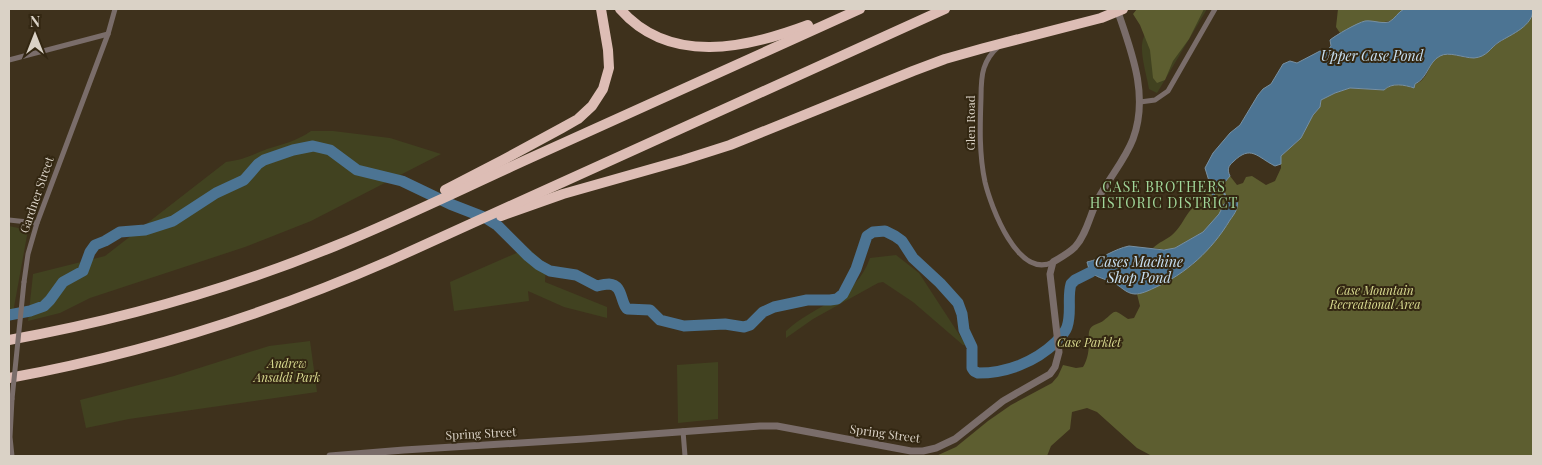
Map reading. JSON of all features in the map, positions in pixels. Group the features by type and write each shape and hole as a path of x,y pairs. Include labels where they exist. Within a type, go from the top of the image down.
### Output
{"highway":[{"path":"472,180 562,128 584,114 594,103 605,84 609,63 608,44 601,9"},
{"path":"620,9 638,25 660,38 703,47 732,46 780,36 829,18 855,11"},
{"path":"9,378 57,369 132,351 238,320 338,283 471,224 498,218 522,205 945,9"},
{"path":"522,205 730,145 928,65 1003,43 1101,18 1121,10"},
{"path":"9,340 104,320 206,292 306,257 429,204 443,191 472,180 855,11"}],"street":[{"name":"Gardner Street","path":"12,456 10,425 12,399 28,254 37,224 108,34 115,9"},
{"path":"1140,102 1155,100 1168,91 1215,9"},
{"path":"1053,262 1074,248 1082,236 1098,198 1133,140 1140,102 1134,58 1121,10"},
{"path":"9,60 108,34"},
{"name":"Glen Road","path":"1003,43 988,58 983,72 979,140 985,182 999,220 1011,243 1022,256 1032,263 1046,266 1053,262"},
{"path":"9,220 37,224"},
{"name":"Spring Street","path":"330,456 760,426 777,426 911,451 936,448 955,439 1003,401 1050,374 1058,358 1059,344 1050,274 1053,262"},
{"path":"683,431 685,456"}],"green space":[{"path":"1137,9 1204,9 1189,39 1173,61 1165,80 1157,83 1153,78 1150,50 1140,25 1133,14"},
{"path":"1175,9 1207,9 1157,93 1149,89 1142,53 1143,40 1151,28"},
{"path":"1338,9 1404,9 1394,20 1378,23 1366,21 1340,33 1336,27"},
{"name":"Case Mountain Recreational Area","path":"1533,14 1533,456 1152,456 1137,448 1097,412 1087,408 1072,412 1070,429 1051,446 1047,456 936,456 956,447 1011,405 1052,383 1063,365 1076,368 1083,367 1088,354 1089,330 1091,327 1103,321 1113,312 1119,313 1128,319 1134,318 1140,306 1137,294 1162,284 1192,265 1229,222 1237,208 1237,199 1233,199 1203,232 1169,250 1153,248 1175,232 1189,212 1203,201 1208,188 1213,196 1230,176 1237,185 1243,183 1246,177 1252,176 1266,185 1275,181 1281,168 1281,156 1301,138 1313,115 1320,107 1321,100 1350,88 1384,90 1390,86 1405,85 1412,88 1424,78 1432,63 1438,57 1446,54 1472,58 1480,56 1522,27"},
{"path":"311,131 333,131 390,138 441,154 311,221 245,247 90,298 60,313 28,321 33,274 105,256 226,162 242,159 290,142"},
{"path":"9,226 28,230 12,318 9,319"},
{"path":"528,248 546,264 545,282 607,307 607,318 564,307 528,291 529,301 454,311 450,282"},
{"path":"896,255 919,273 966,345 963,345 913,302 883,282 813,319 786,338 786,331 797,322 834,300 855,283 864,272 870,258"},
{"name":"Andrew Ansaldi Park","path":"310,341 317,392 129,419 86,428 80,400 174,376 269,346"},
{"path":"718,362 718,419 678,423 677,365"}],"water":[{"name":"Upper Case Pond","path":"1404,9 1533,9 1530,20 1526,25 1499,42 1482,56 1470,58 1452,54 1440,56 1433,62 1423,78 1415,84 1414,88 1399,85 1387,87 1384,90 1350,88 1321,100 1320,107 1313,115 1301,138 1281,156 1281,164 1275,166 1254,154 1245,154 1230,165 1228,170 1230,176 1213,196 1206,182 1209,181 1205,168 1213,153 1230,133 1240,125 1258,95 1271,84 1283,64 1290,61 1297,63 1320,51 1327,51 1331,46 1330,40 1347,29 1365,21 1389,22"},
{"name":"Cases Machine Shop Pond","path":"1235,198 1237,199 1237,208 1235,213 1206,251 1177,276 1152,289 1132,294 1115,283 1096,276 1088,267 1087,262 1129,246 1164,250 1175,248 1203,232 1219,214 1224,204"}],"waterway":[{"path":"9,315 44,306 63,282 83,271 90,252 95,245 120,232 145,230 173,221 216,193 244,180 264,160 293,150 313,146 330,150 357,170 402,181 450,204 486,218 497,225 539,265 550,271 576,275 597,286 614,285 619,290 627,309 650,310 660,320 684,326 725,324 744,327 750,325 763,312 774,307 807,300 837,299 843,294 856,269 867,236 873,232 885,231 902,241 913,258 958,303 962,314 964,330 972,347 972,368 974,371 978,373 999,371 1030,361 1056,342 1067,327 1071,284 1091,272"},
{"path":"1221,186 1228,202"}],"district":[{"name":"CASE BROTHERS HISTORIC DISTRICT","path":"1164,196"}],"park label":[{"name":"Case Parklet","path":"1089,343"}]}
